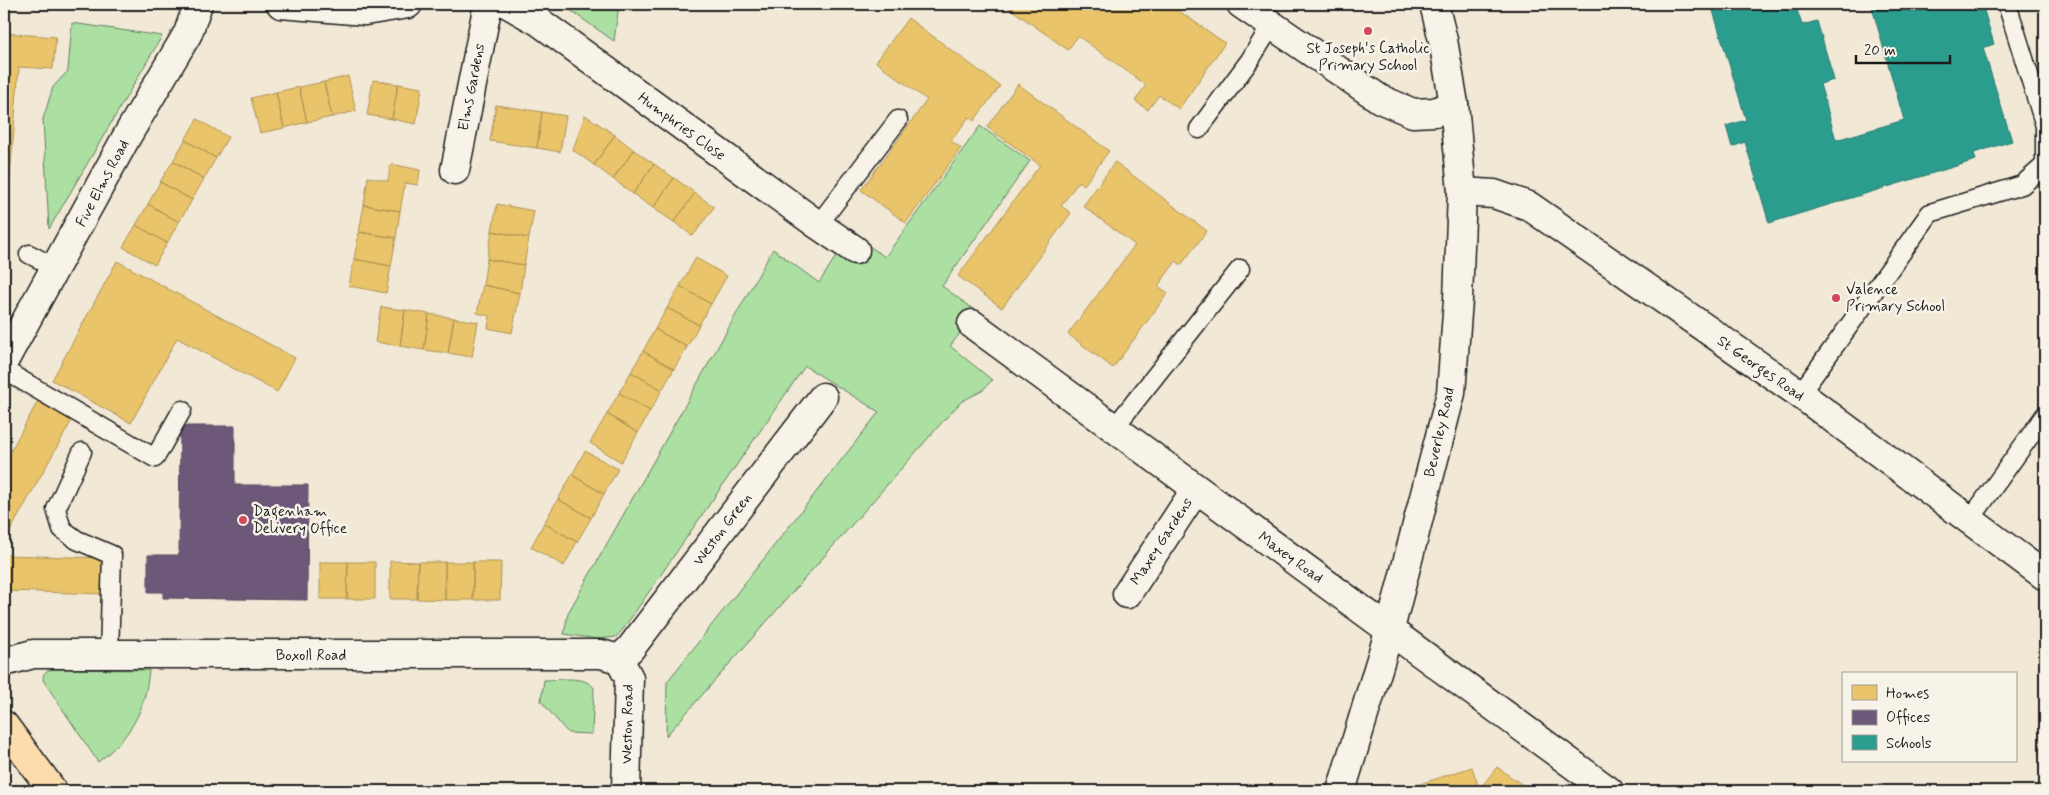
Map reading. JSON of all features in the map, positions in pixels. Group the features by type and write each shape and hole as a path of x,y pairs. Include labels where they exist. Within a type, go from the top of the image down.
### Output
{"main road":[{"path":"4,726 53,791"}],"street":[{"name":"Five Elms Road","path":"4,361 127,136 188,33 198,4"},
{"path":"281,4 365,10 408,4"},
{"name":"Elms Gardens","path":"455,170 488,4"},
{"name":"Humphries Close","path":"508,4 538,21 855,250"},
{"path":"1241,4 1380,99 1414,113 1435,112 1454,104"},
{"name":"Beverley Road","path":"1341,791 1390,629 1451,393 1458,300 1462,192 1454,104 1443,40 1434,4"},
{"name":"St Georges Road","path":"1462,192 1494,194 1529,206 1800,394 2045,576"},
{"name":"Maxey Road","path":"972,324 1609,791"},
{"name":"Weston Green","path":"619,659 630,649 823,397"},
{"name":"Maxey Gardens","path":"1127,594 1196,489"},
{"name":"Boxoll Road","path":"4,662 33,654 601,654 619,659"},
{"name":"Weston Road","path":"619,659 629,678 626,791"}],"lane":[{"path":"1800,394 1930,214 2022,185 2044,165 2045,126 2007,4"},
{"path":"1199,129 1250,60 1271,26"},
{"path":"818,225 898,120"},
{"path":"29,254 56,268"},
{"path":"1114,428 1240,269"},
{"path":"4,370 155,458 182,410"},
{"path":"1970,520 2045,415"},
{"path":"82,452 56,509 62,529 77,540 112,556 109,655"}],"green space":[{"path":"563,4 619,4 614,41 564,6"},
{"path":"72,23 162,36 49,229 43,119 53,87 68,71"},
{"path":"980,126 1030,161 942,286 977,312 950,346 992,380 982,391 962,401 945,419 666,736 667,682 879,412 805,366 616,637 597,639 564,634 568,613 773,249 819,283 851,233 885,257"},
{"path":"53,669 149,670 140,711 128,733 98,762 43,680 45,672"},
{"path":"544,680 578,680 590,684 594,688 592,734 568,733 541,701"}],"building: Homes":[{"path":"1006,4 1169,4 1225,43 1179,109 1159,95 1148,110 1135,101 1146,85 1078,36 1068,50"},
{"path":"908,18 1000,86 974,121 969,117 951,141 961,148 906,223 861,190 927,100 876,62"},
{"path":"4,33 56,37 53,69 19,67 7,214 4,214"},
{"path":"348,76 356,111 332,117 324,82"},
{"path":"373,80 398,84 392,119 367,115"},
{"path":"324,82 332,117 307,122 299,87"},
{"path":"398,84 422,88 416,124 392,119"},
{"path":"1018,84 1109,151 1084,185 1079,181 1061,206 1071,213 1002,308 958,276 1040,165 987,127"},
{"path":"299,87 307,122 284,128 276,92"},
{"path":"276,92 284,128 260,133 251,98"},
{"path":"496,105 542,112 537,148 490,141"},
{"path":"542,112 566,116 560,152 537,148"},
{"path":"585,115 615,135 594,165 573,150"},
{"path":"197,119 228,137 216,158 185,140"},
{"path":"615,135 634,150 613,179 594,165"},
{"path":"185,140 216,158 204,179 173,161"},
{"path":"634,150 654,164 633,194 613,179"},
{"path":"173,161 204,179 192,200 160,182"},
{"path":"1115,162 1207,231 1181,265 1176,261 1158,286 1168,293 1113,368 1068,334 1135,245 1083,206"},
{"path":"391,164 420,170 418,185 405,183 400,211 364,205 368,177 388,181"},
{"path":"654,164 674,178 653,208 633,194"},
{"path":"674,178 695,193 674,222 653,208"},
{"path":"160,182 192,200 179,222 148,204"},
{"path":"695,193 714,207 693,236 674,222"},
{"path":"148,204 179,222 167,243 136,225"},
{"path":"497,204 534,211 529,238 492,231"},
{"path":"364,205 400,211 396,238 359,232"},
{"path":"136,225 167,243 155,265 123,247"},
{"path":"492,231 529,238 524,265 487,259"},
{"path":"359,232 396,238 391,266 354,259"},
{"path":"696,258 727,276 711,304 680,286"},
{"path":"354,259 391,266 386,293 349,286"},
{"path":"487,259 524,265 520,293 483,285"},
{"path":"117,261 295,358 277,392 177,338 131,423 52,380"},
{"path":"483,285 520,293 512,333 488,328 490,316 477,313"},
{"path":"680,286 711,304 699,325 667,308"},
{"path":"381,307 405,310 400,346 375,342"},
{"path":"667,308 699,325 687,347 655,329"},
{"path":"405,310 429,314 424,350 400,346"},
{"path":"429,314 454,318 448,353 424,350"},
{"path":"454,318 478,322 472,357 448,353"},
{"path":"655,329 687,347 674,369 643,351"},
{"path":"643,351 674,369 662,390 631,372"},
{"path":"631,372 662,390 650,411 619,393"},
{"path":"619,393 650,411 638,433 607,414"},
{"path":"38,401 72,420 4,542 4,463"},
{"path":"607,414 638,433 621,462 590,443"},
{"path":"585,451 618,469 604,494 572,475"},
{"path":"572,475 604,494 591,518 558,499"},
{"path":"558,499 591,518 577,542 544,523"},
{"path":"544,523 577,542 564,566 531,547"},
{"path":"4,555 106,558 105,594 4,591"},
{"path":"390,561 418,562 417,599 390,599"},
{"path":"320,562 348,562 347,599 320,599"},
{"path":"348,562 375,562 375,599 347,599"},
{"path":"418,562 445,562 445,600 417,599"},
{"path":"445,562 473,562 473,600 445,600"},
{"path":"473,562 501,562 500,600 473,600"},
{"path":"1472,767 1480,791 1419,791 1417,785"},
{"path":"1497,767 1531,791 1484,791 1482,786"}],"building: Offices":[{"name":"Dagenham Delivery Office","path":"180,426 235,426 235,485 308,485 307,600 163,598 163,592 148,592 148,555 179,555"}],"building: Schools":[{"path":"1711,4 1795,4 1802,25 1817,21 1834,80 1820,84 1836,140 1904,120 1871,4 1982,4 1994,44 1983,48 2012,141 1974,153 1976,160 1769,223 1745,142 1732,147 1726,126 1746,120"}],"place":[{"name":"St Joseph's Catholic Primary School","path":"1368,31"},
{"name":"Valence Primary School","path":"1836,298"},
{"name":"Dagenham Delivery Office","path":"243,520"}]}
